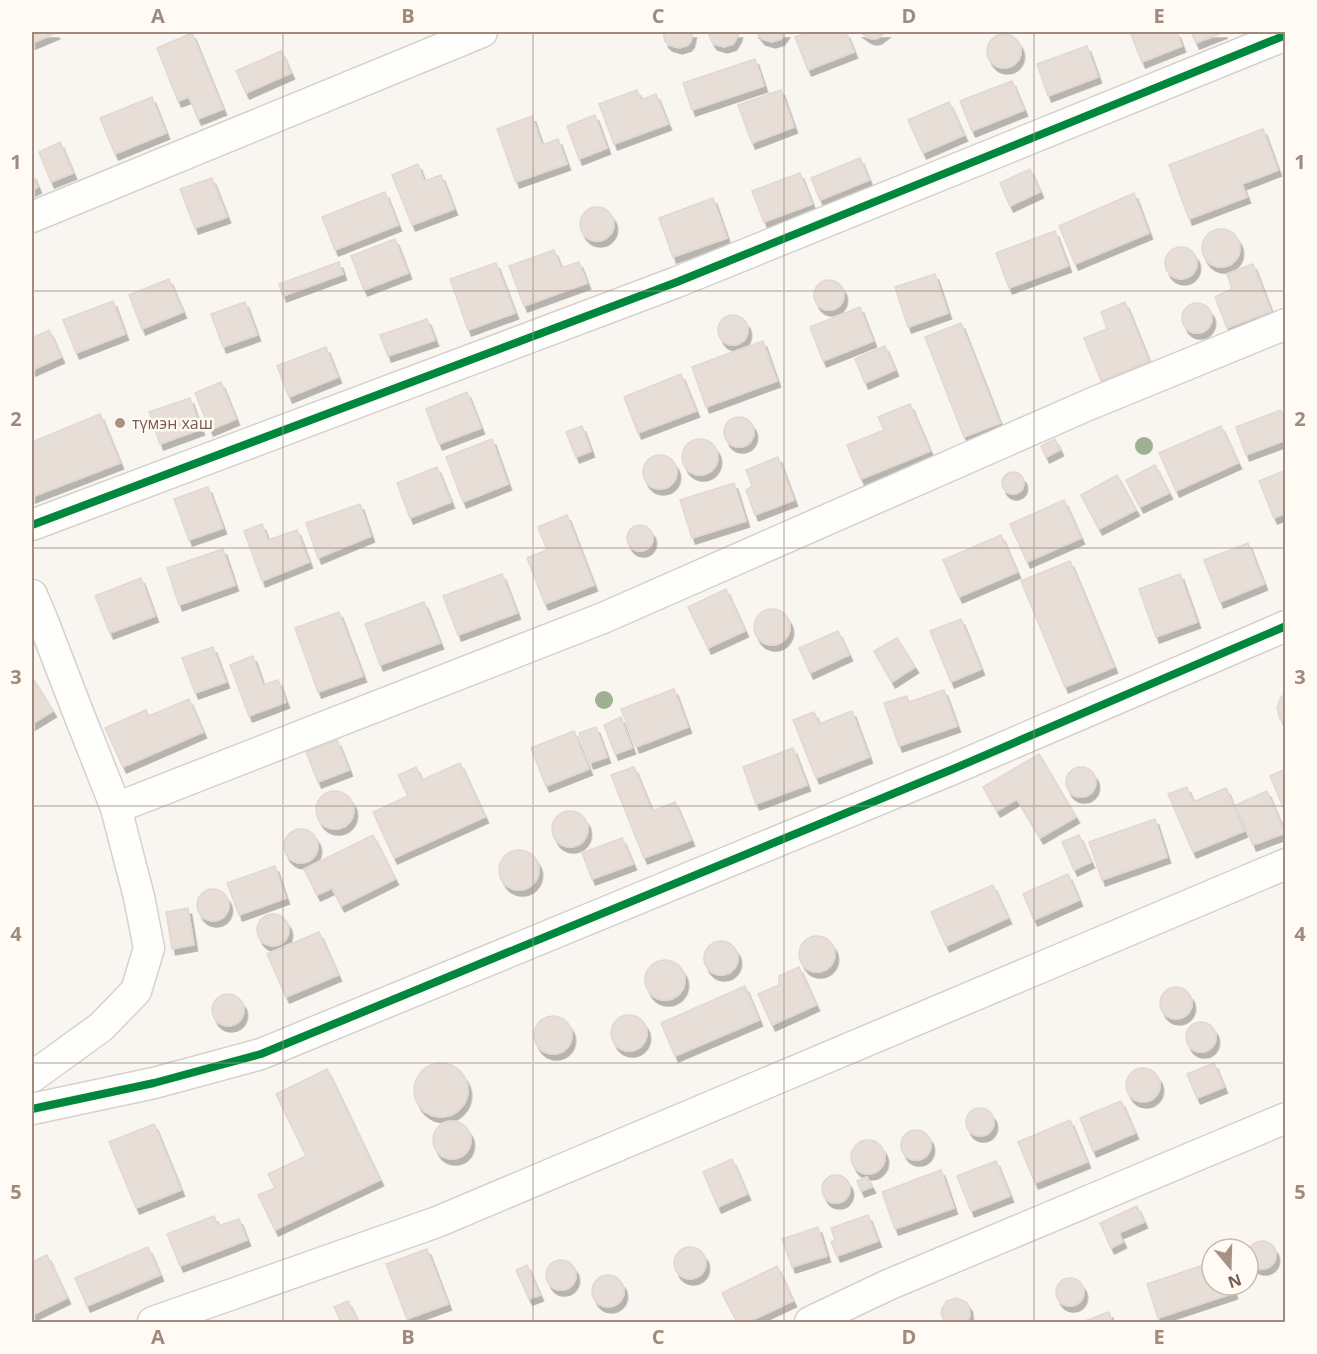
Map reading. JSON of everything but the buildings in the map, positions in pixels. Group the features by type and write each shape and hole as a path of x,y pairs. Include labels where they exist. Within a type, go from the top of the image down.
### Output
{"street":[{"path":"32,217 482,32"},
{"path":"32,525 677,282 1286,35"},
{"path":"116,808 603,618 1088,405 1286,324"},
{"path":"32,595 116,808 140,897 148,948 136,991 101,1027 32,1077"},
{"path":"32,1109 154,1083 261,1053 942,773 1286,626"},
{"path":"153,1323 437,1222 1286,864"},
{"path":"810,1323 888,1285 1286,1118"}],"cycle path":[{"path":"32,525 677,282 1286,35"},
{"path":"32,1109 154,1083 261,1054 953,769 1286,626"}],"place":[{"name":"түмэн хаш","path":"120,423"}]}
